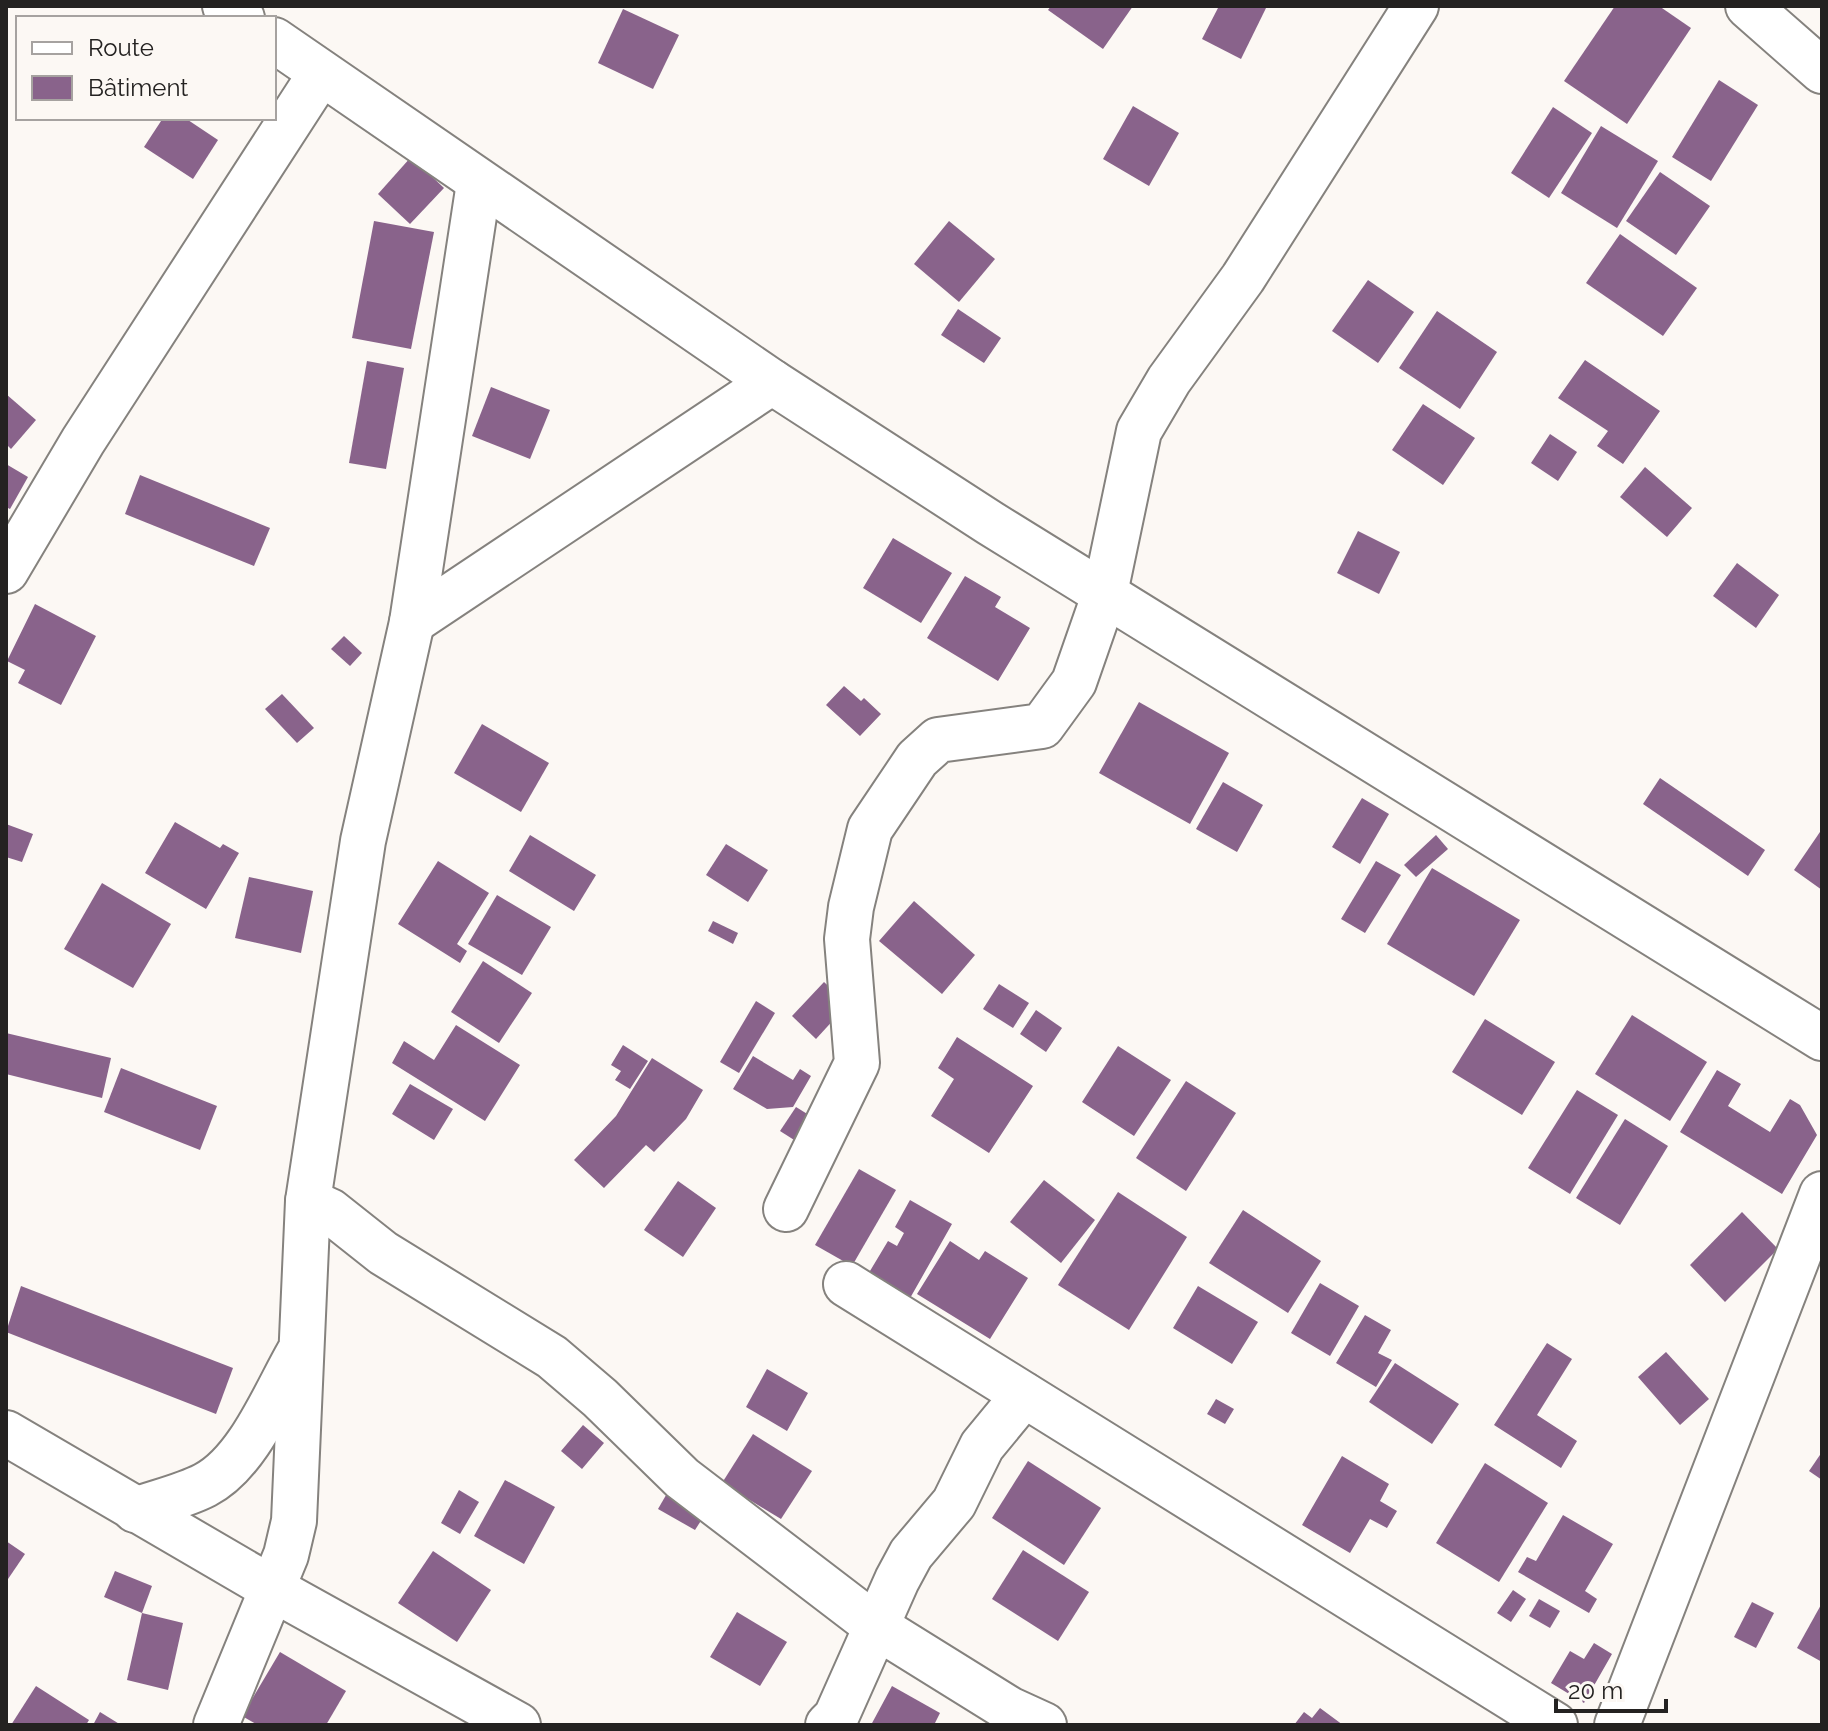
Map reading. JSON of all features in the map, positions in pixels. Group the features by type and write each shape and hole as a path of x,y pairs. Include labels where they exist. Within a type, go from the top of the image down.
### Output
{"street":[{"path":"786,1209 857,1063 847,939 851,907 870,829 917,759 938,740 1042,726 1074,682 1105,593 1139,431 1169,380 1243,278 1416,6"},
{"path":"1748,6 1822,71"},
{"path":"276,41 772,382 990,523 1822,1038"},
{"path":"6,571 83,441 321,73"},
{"path":"216,1725 286,1555 294,1521 308,1201 363,841 412,622 479,183"},
{"path":"412,622 772,382"},
{"path":"1617,1725 1822,1194"},
{"path":"308,1201 330,1211 383,1253 552,1357 600,1398 682,1478 877,1627 1009,1709 1044,1725"},
{"path":"846,1284 1555,1725"},
{"path":"135,1510 206,1485 226,1470 245,1448 302,1346"},
{"path":"828,1725 836,1717 911,1554 954,1503 982,1446 1024,1395"},
{"path":"6,1433 273,1589 518,1725"}],"building":[{"path":"1051,6 1133,6 1103,49 1048,10"},
{"path":"1219,6 1267,6 1241,59 1202,39"},
{"path":"1615,6 1659,6 1691,28 1627,124 1564,81"},
{"path":"623,9 679,35 653,89 598,63"},
{"path":"1719,80 1758,105 1711,181 1672,157"},
{"path":"1133,106 1179,133 1149,186 1103,159"},
{"path":"1553,107 1592,133 1549,198 1511,173"},
{"path":"162,120 188,120 218,140 193,179 144,147"},
{"path":"1601,126 1658,161 1617,228 1561,193"},
{"path":"411,157 444,188 410,224 378,194"},
{"path":"1660,172 1710,206 1676,255 1626,221"},
{"path":"374,221 434,232 411,349 352,338"},
{"path":"949,221 995,259 959,302 914,264"},
{"path":"1620,234 1697,288 1663,336 1586,283"},
{"path":"1368,280 1414,312 1378,363 1332,331"},
{"path":"958,309 1001,338 984,363 941,335"},
{"path":"1437,311 1497,352 1460,409 1399,368"},
{"path":"1585,360 1660,411 1623,464 1597,446 1608,431 1558,398"},
{"path":"367,361 404,368 386,469 349,463"},
{"path":"491,387 550,410 530,459 472,436"},
{"path":"6,394 36,420 11,449 6,444"},
{"path":"1423,404 1475,438 1443,485 1392,450"},
{"path":"1550,434 1577,452 1558,481 1531,463"},
{"path":"6,464 28,477 10,509 6,507"},
{"path":"1645,467 1692,508 1667,537 1620,497"},
{"path":"140,475 270,528 254,566 125,514"},
{"path":"1358,531 1400,552 1379,594 1337,573"},
{"path":"893,538 952,573 921,623 863,588"},
{"path":"1737,563 1779,595 1756,628 1713,596"},
{"path":"965,576 1001,597 995,607 1030,628 998,681 927,638"},
{"path":"35,604 96,636 61,705 18,683 25,670 7,661"},
{"path":"344,636 362,653 350,666 331,649"},
{"path":"844,686 861,701 864,698 881,714 860,736 826,705"},
{"path":"282,694 314,728 297,743 265,709"},
{"path":"1139,702 1229,753 1190,824 1099,773"},
{"path":"482,724 549,763 521,812 454,773"},
{"path":"1660,778 1765,850 1748,876 1643,804"},
{"path":"1223,782 1263,805 1237,852 1196,829"},
{"path":"1362,798 1389,814 1360,864 1332,847"},
{"path":"175,822 220,848 223,844 239,853 206,909 145,873"},
{"path":"6,824 33,834 22,862 6,857"},
{"path":"1822,829 1822,890 1794,870"},
{"path":"530,835 596,875 574,911 509,871"},
{"path":"1436,835 1448,849 1416,877 1404,865"},
{"path":"726,844 768,870 748,902 706,875"},
{"path":"438,861 489,893 457,944 467,951 460,963 398,924"},
{"path":"1376,861 1401,875 1365,933 1341,919"},
{"path":"1432,868 1520,920 1474,996 1387,944"},
{"path":"249,877 313,891 301,953 235,938"},
{"path":"102,883 171,924 133,988 64,949"},
{"path":"497,895 551,927 522,975 468,944"},
{"path":"914,901 975,955 942,994 879,941"},
{"path":"713,921 738,933 733,944 708,931"},
{"path":"483,961 532,993 499,1043 451,1012"},
{"path":"824,982 848,1004 816,1039 792,1016"},
{"path":"999,984 1029,1003 1013,1028 983,1009"},
{"path":"756,1001 775,1013 739,1073 720,1062"},
{"path":"1036,1010 1062,1028 1046,1052 1020,1034"},
{"path":"1632,1015 1707,1062 1670,1121 1595,1074"},
{"path":"1485,1019 1555,1062 1522,1115 1452,1072"},
{"path":"456,1025 520,1065 485,1121 392,1063 404,1041 434,1060"},
{"path":"6,1033 111,1058 102,1098 6,1074"},
{"path":"957,1037 1033,1086 989,1153 931,1116 954,1079 938,1068"},
{"path":"623,1045 648,1061 630,1089 615,1080 621,1071 611,1065"},
{"path":"1118,1046 1171,1080 1134,1136 1082,1102"},
{"path":"753,1056 793,1080 800,1069 811,1076 793,1107 767,1109 733,1089"},
{"path":"652,1058 703,1090 686,1119 654,1152 646,1145 604,1188 574,1160 616,1116"},
{"path":"121,1068 217,1106 200,1150 104,1112"},
{"path":"1717,1070 1741,1084 1728,1106 1770,1132 1790,1099 1800,1105 1817,1135 1782,1194 1680,1132"},
{"path":"1186,1081 1236,1113 1186,1191 1136,1158"},
{"path":"410,1084 453,1109 434,1140 392,1114"},
{"path":"1577,1090 1618,1115 1570,1194 1528,1168"},
{"path":"796,1107 817,1120 802,1145 780,1131"},
{"path":"1625,1119 1668,1146 1620,1225 1576,1198"},
{"path":"859,1169 896,1190 852,1266 815,1245"},
{"path":"1044,1180 1095,1220 1061,1263 1010,1222"},
{"path":"678,1181 716,1208 683,1257 644,1230"},
{"path":"1118,1192 1187,1237 1129,1330 1058,1285"},
{"path":"910,1200 952,1224 909,1300 867,1276 888,1241 897,1246 904,1233 895,1227"},
{"path":"1243,1210 1321,1261 1288,1313 1209,1263"},
{"path":"1742,1212 1778,1249 1725,1302 1690,1265"},
{"path":"950,1241 979,1260 985,1251 1028,1278 990,1339 917,1294"},
{"path":"1320,1283 1359,1306 1330,1356 1291,1333"},
{"path":"21,1286 233,1368 216,1414 6,1332"},
{"path":"1198,1286 1258,1322 1232,1364 1173,1328"},
{"path":"1365,1315 1391,1330 1378,1353 1392,1360 1376,1387 1336,1363"},
{"path":"1547,1343 1572,1359 1537,1415 1577,1441 1561,1468 1494,1425"},
{"path":"1666,1352 1709,1399 1680,1425 1638,1377"},
{"path":"1395,1363 1459,1404 1432,1444 1369,1402"},
{"path":"767,1369 808,1393 787,1431 746,1407"},
{"path":"1216,1399 1234,1409 1225,1424 1207,1414"},
{"path":"583,1425 604,1443 582,1469 561,1451"},
{"path":"753,1434 812,1471 781,1519 722,1483"},
{"path":"1822,1452 1822,1480 1809,1471"},
{"path":"1342,1456 1389,1484 1380,1501 1397,1511 1387,1528 1370,1519 1350,1553 1302,1525"},
{"path":"1028,1461 1101,1508 1064,1565 992,1518"},
{"path":"1485,1463 1548,1503 1499,1582 1436,1543"},
{"path":"505,1480 555,1507 524,1564 474,1536"},
{"path":"673,1483 711,1505 695,1530 658,1509"},
{"path":"459,1490 479,1502 460,1534 441,1523"},
{"path":"1563,1515 1613,1544 1585,1591 1597,1599 1589,1613 1518,1572 1527,1557 1536,1561"},
{"path":"6,1541 25,1554 6,1582"},
{"path":"1023,1550 1089,1592 1058,1641 992,1599"},
{"path":"433,1551 491,1590 457,1642 398,1603"},
{"path":"115,1571 152,1586 142,1613 104,1597"},
{"path":"1513,1590 1526,1599 1511,1622 1497,1613"},
{"path":"1539,1599 1560,1611 1550,1628 1529,1616"},
{"path":"1752,1602 1774,1613 1756,1648 1734,1637"},
{"path":"1822,1603 1822,1662 1797,1648"},
{"path":"737,1612 787,1642 760,1686 710,1657"},
{"path":"142,1613 183,1623 168,1690 127,1680"},
{"path":"1594,1643 1612,1654 1584,1703 1551,1683 1570,1651 1584,1659"},
{"path":"280,1652 346,1691 326,1725 258,1725 242,1716"},
{"path":"36,1686 89,1720 86,1725 11,1725"},
{"path":"892,1686 940,1713 934,1725 871,1725"},
{"path":"1320,1708 1343,1725 1294,1725 1304,1712 1312,1718"},
{"path":"100,1712 121,1725 93,1725"}]}
